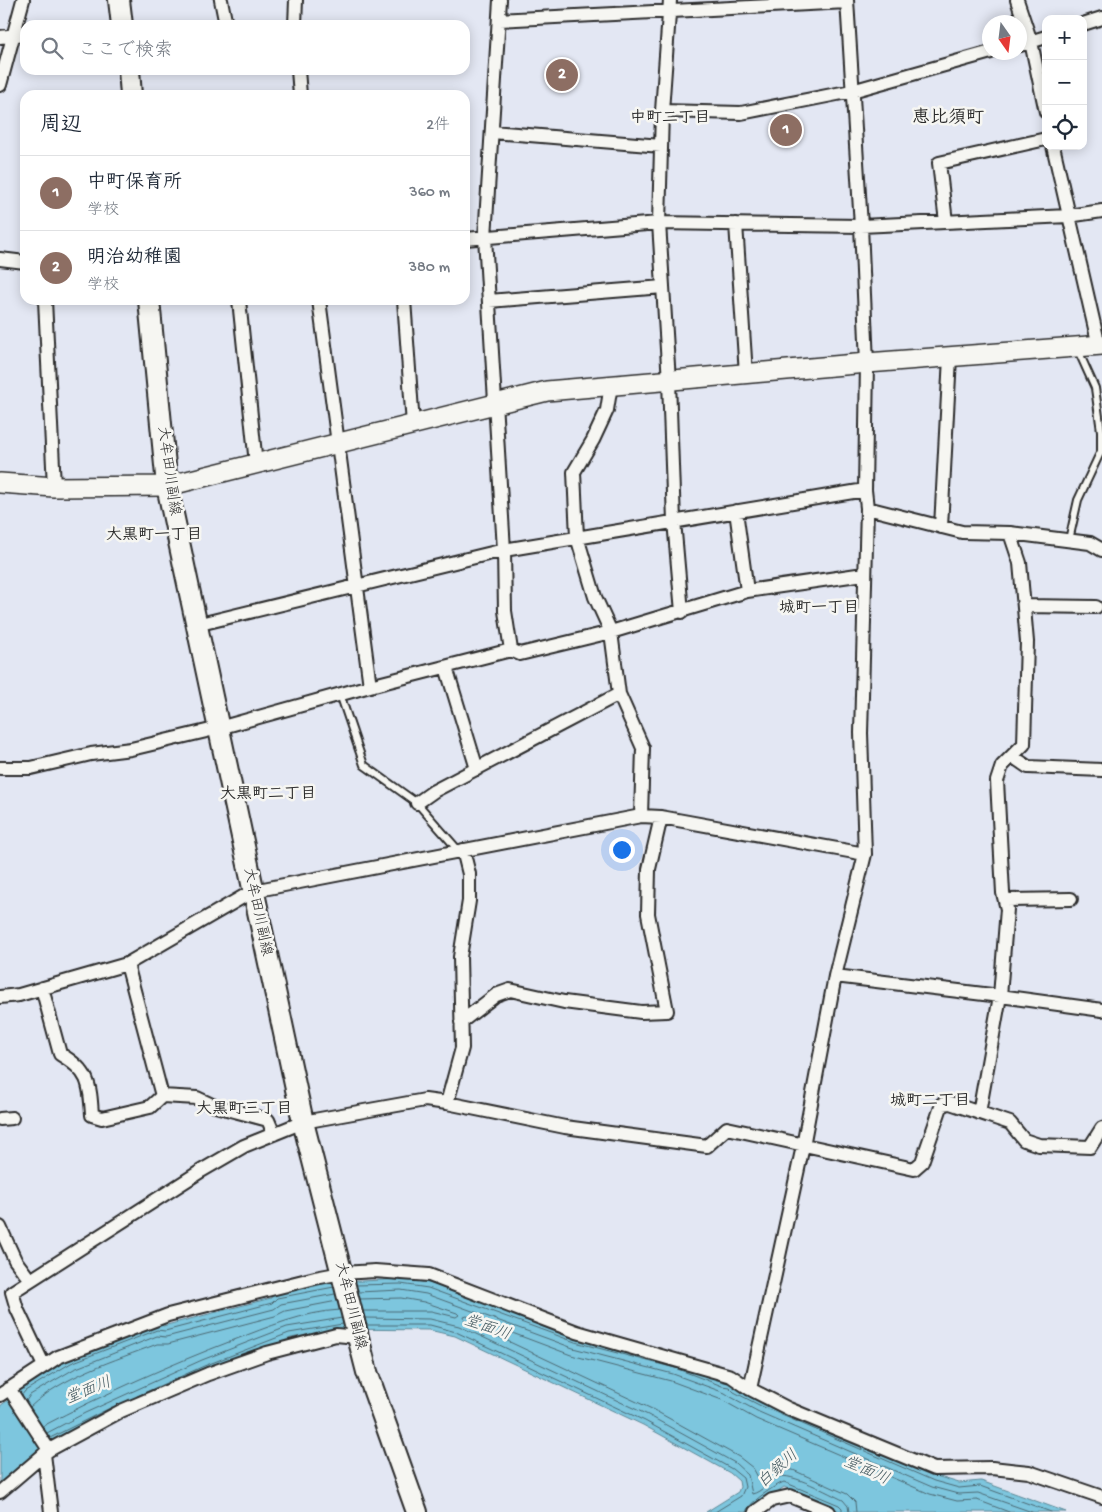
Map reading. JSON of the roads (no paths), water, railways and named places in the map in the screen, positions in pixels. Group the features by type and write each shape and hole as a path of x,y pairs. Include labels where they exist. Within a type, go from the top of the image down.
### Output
{"main road":[{"path":"119,0 121,20"},
{"path":"129,75 130,90"},
{"name":"大牟田川副線","path":"149,305 167,486 303,1122 370,1381 417,1512"}],"street":[{"path":"21,20 23,0"},
{"path":"221,0 225,20"},
{"path":"295,20 296,0"},
{"path":"500,0 485,237 504,550 504,611 511,650"},
{"path":"1017,0 1020,15"},
{"path":"499,20 670,6 847,1 868,363 865,490 867,508 861,733 865,854 835,976 803,1146 750,1389"},
{"path":"670,6 662,112 659,222 669,381 674,521 682,612"},
{"path":"1087,23 1102,18"},
{"path":"0,37 20,34 0,86"},
{"path":"1027,42 1042,38"},
{"path":"1027,50 1044,105"},
{"path":"662,112 742,113 852,91 982,55"},
{"path":"298,75 300,90"},
{"path":"492,132 661,146"},
{"path":"946,222 939,163 1042,140"},
{"path":"0,484 54,487 167,486 547,391 950,356 1101,346 1068,216 1054,150"},
{"path":"470,238 659,222 861,226 1068,216 1102,211"},
{"path":"736,224 746,374"},
{"path":"0,259 20,261"},
{"path":"489,301 663,287"},
{"path":"45,305 54,487"},
{"path":"240,305 256,464"},
{"path":"320,305 370,686"},
{"path":"404,305 413,425"},
{"path":"941,527 950,356"},
{"path":"611,385 607,410 593,440 574,472 578,537 595,597 611,632 619,694 643,748 641,816"},
{"path":"196,625 504,550 865,490"},
{"path":"867,508 962,532 1010,533 1090,542 1102,550"},
{"path":"736,511 747,591"},
{"path":"979,1113 1000,996 1007,909 1003,893 997,781 1002,766 1024,744 1027,642 1020,563 1010,533"},
{"path":"0,768 31,768 91,754 132,749 219,728 340,694 511,650 520,654 611,632 747,591 864,574"},
{"path":"1024,606 1096,607"},
{"path":"446,667 477,769"},
{"path":"417,803 434,790 619,694"},
{"path":"1012,756 1028,767 1102,770"},
{"path":"0,997 19,995 127,964 253,891 641,816 661,817 865,854"},
{"path":"461,1022 496,995 510,990 564,1002 641,1012 667,1011 648,914 649,869 661,817"},
{"path":"448,1103 462,1048 460,957 469,901 469,874 461,850"},
{"path":"1005,900 1070,899"},
{"path":"127,964 162,1096"},
{"path":"835,976 1102,1010"},
{"path":"42,988 60,1054 75,1063 85,1076 91,1092 92,1115 102,1118 150,1107 162,1096 197,1098 212,1105 268,1120 274,1134"},
{"path":"44,1366 17,1310 12,1292 201,1170 244,1146 303,1122 425,1100 565,1127 707,1146 727,1128 914,1169 922,1162 942,1104 950,1103 1010,1124 1024,1140 1039,1145 1090,1146 1102,1128"},
{"path":"0,1227 15,1260 30,1280"},
{"path":"51,1512 47,1452 7,1393 58,1358 168,1315 314,1278 375,1271 429,1275 577,1332 732,1376 750,1389 789,1408 934,1469 992,1468 1029,1472 1102,1497"},
{"path":"0,1492 47,1452 121,1411 225,1368 267,1353 336,1334 356,1332"},
{"path":"754,1512 772,1500 790,1496 830,1512"}],"lane":[{"path":"1069,540 1078,500 1101,451 1101,431 1095,388 1077,347"},
{"path":"340,694 364,766 417,803 461,850"}],"water":[{"path":"402,1279 429,1283 724,1381 732,1382 736,1388 763,1402 936,1476 959,1483 981,1481 1066,1512 842,1512 784,1487 748,1512 706,1512 738,1492 740,1487 739,1481 730,1473 643,1425 455,1336 429,1330 338,1329 291,1338 206,1371 50,1444 0,1484 0,1406 19,1392 20,1388 69,1358 159,1323 163,1326 271,1298 273,1294 323,1283"}],"place":[{"name":"明治幼稚園","path":"562,75"},
{"name":"中町保育所","path":"786,130"}],"district":[{"name":"恵比須町","path":"948,118"},
{"name":"中町二丁目","path":"670,119"},
{"name":"大黒町一丁目","path":"154,536"},
{"name":"城町一丁目","path":"819,609"},
{"name":"大黒町二丁目","path":"268,795"},
{"name":"城町二丁目","path":"930,1102"},
{"name":"大黒町三丁目","path":"244,1110"}],"water label":[{"name":"堂面川","path":"487,1329"},
{"name":"堂面川","path":"89,1392"},
{"name":"白銀川","path":"779,1470"},
{"name":"堂面川","path":"866,1472"}]}
